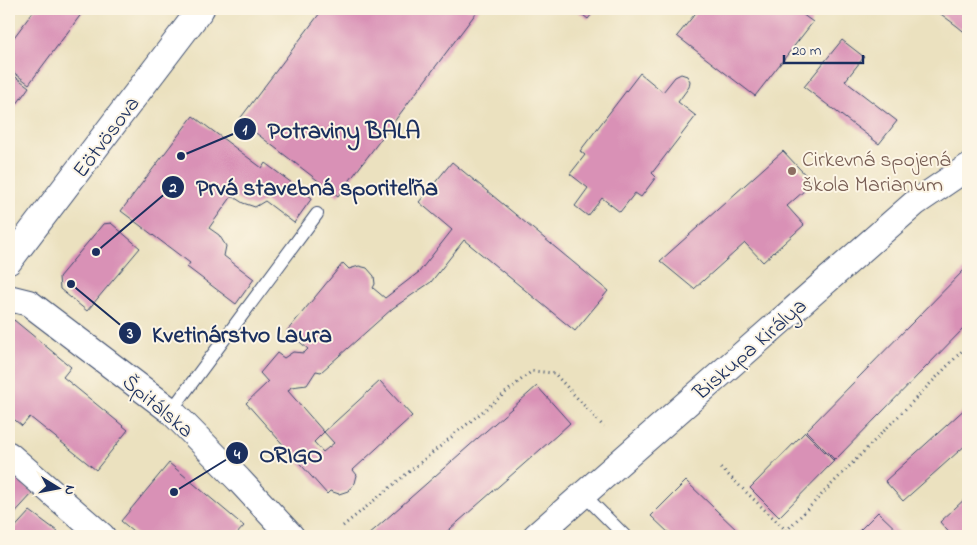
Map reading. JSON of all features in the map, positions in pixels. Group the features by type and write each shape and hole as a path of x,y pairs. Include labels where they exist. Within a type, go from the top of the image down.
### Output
{"street":[{"name":"Eötvösova","path":"9,261 201,9"},
{"name":"Biskupa Királya","path":"536,536 915,203 968,168"},
{"name":"Špitálska","path":"9,298 29,303 171,411 291,536"},
{"path":"9,454 102,536"}],"lane":[{"path":"171,411 318,214"},
{"path":"583,494 625,536"}],"path":[{"path":"786,530 968,345"},
{"path":"343,526 532,371 554,373 604,427"},
{"path":"721,468 792,536"}],"building":[{"path":"35,9 85,9 29,84 9,69 9,44"},
{"path":"323,9 479,9 338,196 239,120"},
{"path":"575,9 596,9 588,19"},
{"path":"699,9 795,9 813,22 755,96 677,36"},
{"path":"934,9 968,9 968,35 957,26"},
{"path":"842,40 864,57 845,81 897,121 879,144 804,87"},
{"path":"9,72 29,87 9,115"},
{"path":"640,73 663,92 675,77 681,74 687,76 690,81 689,87 678,102 696,116 652,173 656,177 641,197 635,193 620,212 602,198 588,216 575,206 588,188 570,174 585,155 580,151"},
{"path":"193,116 262,168 265,163 312,198 294,223 265,201 255,207 243,203 232,196 209,228 219,235 226,246 224,256 254,279 236,304 187,267 190,263 121,211"},
{"path":"783,151 813,183 787,206 804,225 763,262 745,243 694,289 660,261"},
{"path":"452,162 608,291 575,331 464,240 431,282 393,308 321,372 316,371 307,385 291,387 288,391 324,432 380,381 412,416 353,470 357,475 355,483 348,491 339,494 330,491 327,494 246,403 268,382 260,373 277,353 284,358 293,352 304,353 308,349 287,331 343,263 349,269 359,266 367,268 374,276 375,284 373,288 385,298 419,272 452,230 419,202","holes":["324,432 334,443 323,452 314,442"]},
{"path":"111,223 140,248 87,311 60,289 59,277 103,224"},
{"path":"968,266 968,324 835,460 806,431"},
{"path":"14,320 71,367 63,377 128,430 96,470 30,417 22,426 9,415 9,327"},
{"path":"537,386 570,423 557,435 442,536 367,536"},
{"path":"968,406 968,443 903,501 885,481"},
{"path":"805,432 834,461 779,517 750,488"},
{"path":"169,463 244,526 235,536 139,536 121,521"},
{"path":"11,473 33,493 9,519 9,474"},
{"path":"686,481 743,536 672,536 651,516"},
{"path":"968,496 968,536 952,536 940,522"},
{"path":"30,511 57,531 59,536 9,536"},
{"path":"878,512 903,536 854,536"}],"place":[{"name":"Potraviny BALA","path":"181,156"},
{"name":"Cirkevná spojená škola Marianum","path":"792,171"},
{"name":"Prvá stavebná sporiteľňa","path":"96,252"},
{"name":"Kvetinárstvo Laura","path":"71,284"},
{"name":"ORIGO","path":"174,492"}]}
